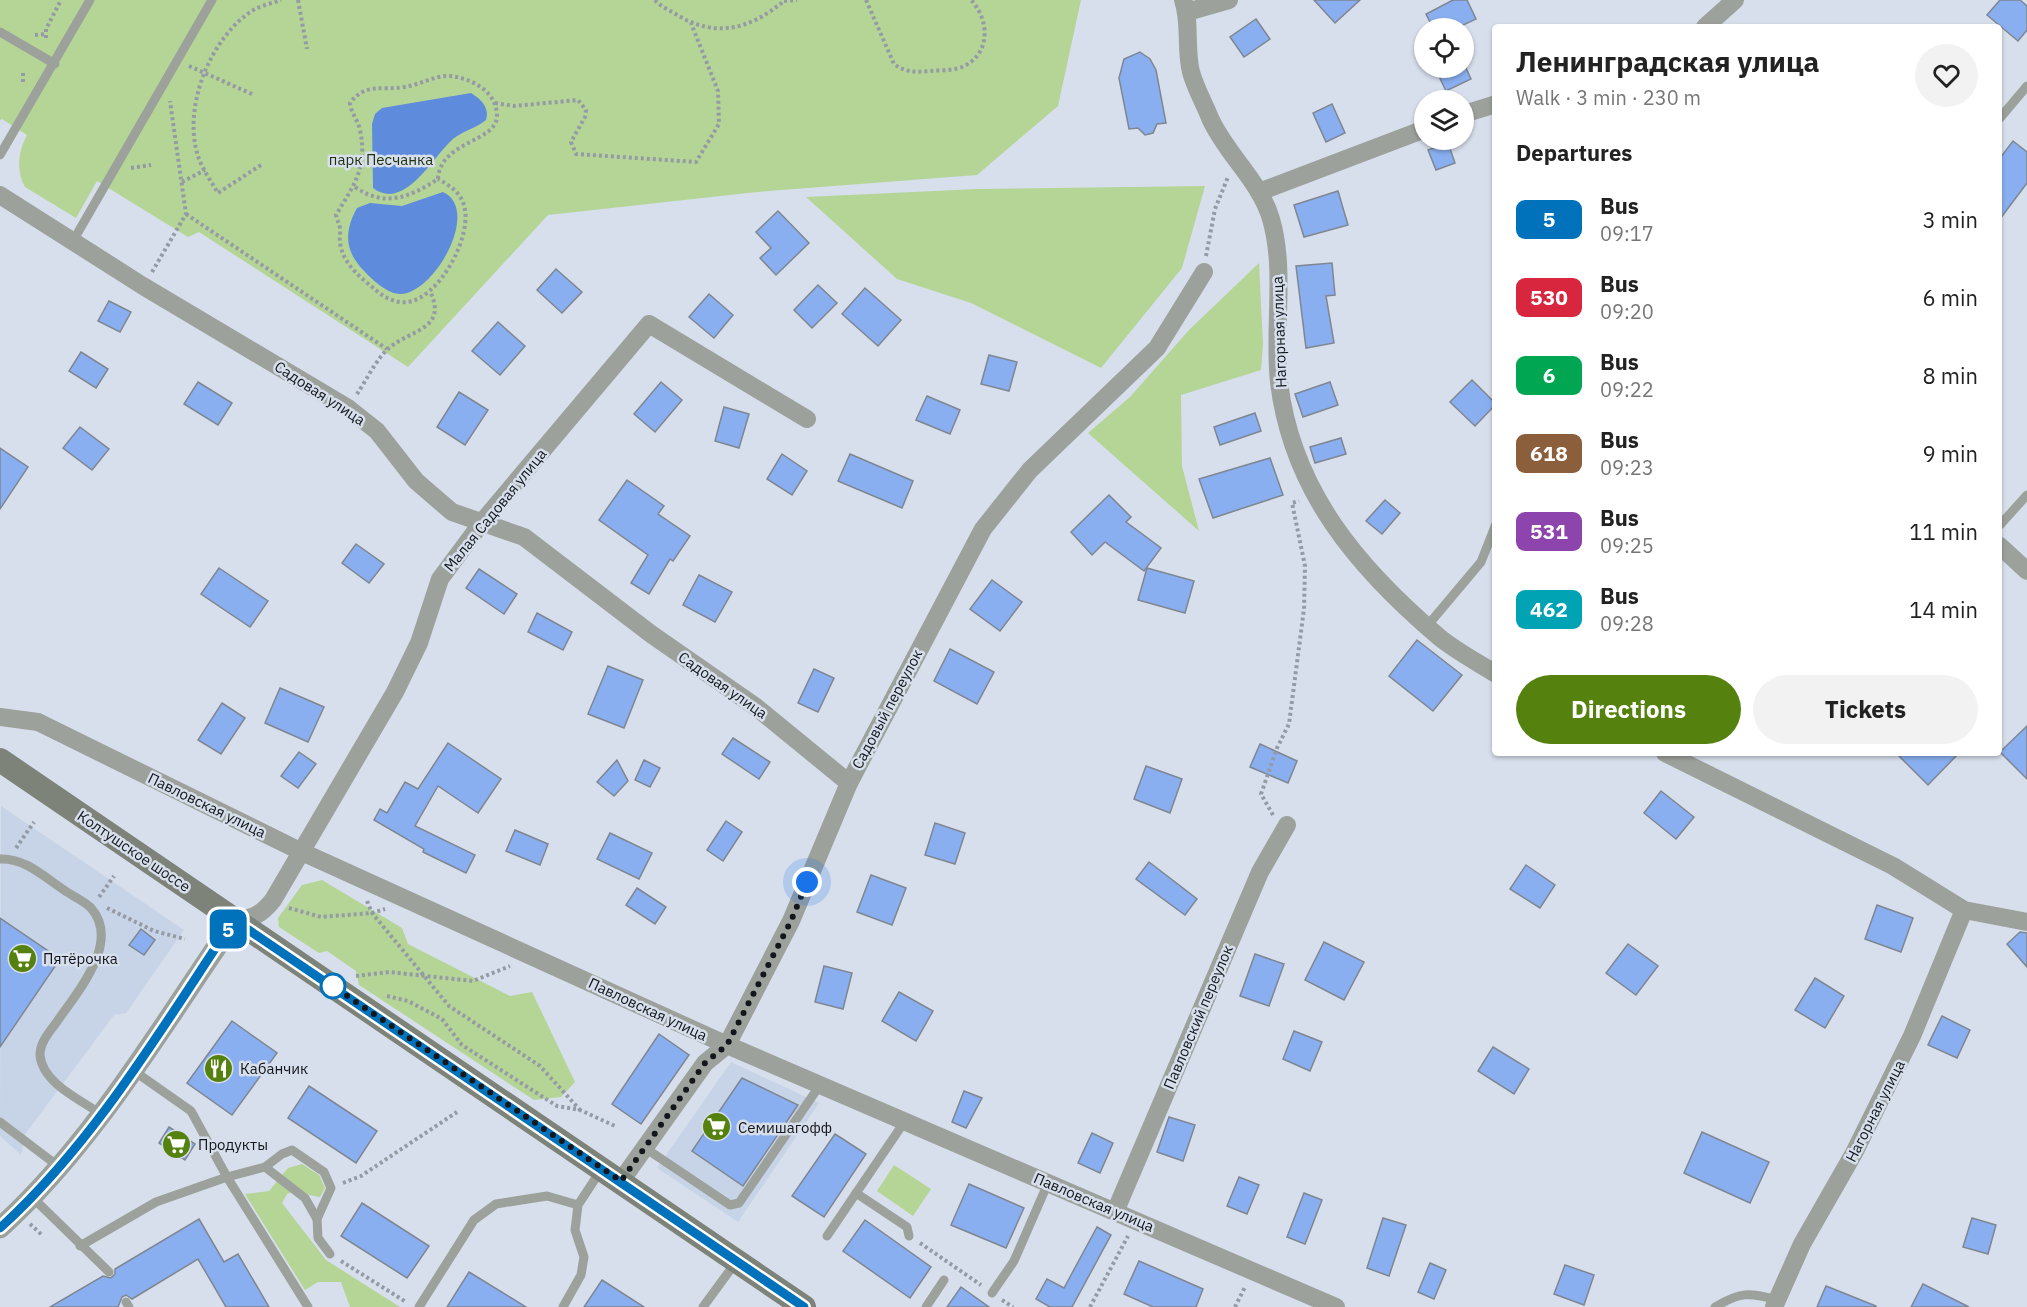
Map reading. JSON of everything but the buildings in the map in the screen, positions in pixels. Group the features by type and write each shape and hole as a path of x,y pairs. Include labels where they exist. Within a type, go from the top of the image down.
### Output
{"main road":[{"name":"Колтушское шоссе","path":"0,760 612,1174 804,1307"}],"street":[{"path":"1185,6 1229,0"},
{"path":"1708,24 1735,0"},
{"name":"Нагорная улица","path":"1185,6 1191,71 1212,122 1259,192 1270,218 1277,250 1279,381 1293,447 1313,495 1349,546 1394,596 1437,635 1492,671"},
{"path":"1474,111 1492,106"},
{"path":"1259,192 1414,133"},
{"name":"Садовая улица","path":"0,195 143,286 348,408 378,431 416,481 452,512 524,537 651,634 756,707 849,783"},
{"name":"Садовый переулок","path":"612,1174 645,1148 705,1063 727,1045 791,921 849,783 983,529 1030,470 1157,348 1203,272"},
{"name":"Малая Садовая улица","path":"234,920 249,919 262,914 302,852 395,692 419,643 440,579 483,521 649,324 807,419"},
{"path":"2002,548 2027,571"},
{"name":"Павловская улица","path":"0,717 38,722 302,852 727,1045 1336,1307"},
{"path":"1671,756 1893,866 1964,910 2027,922"},
{"name":"Павловский переулок","path":"1115,1212 1260,872 1284,830"},
{"name":"Нагорная улица","path":"1775,1304 1802,1244 1854,1153 1912,1036 1964,910"},
{"path":"0,1228 32,1197 101,1114 234,920"}],"lane":[{"path":"0,155 55,64 90,0"},
{"path":"73,241 212,0"},
{"path":"0,32 55,64"},
{"path":"2002,116 2027,86"},
{"path":"2002,523 2027,495"},
{"path":"1428,625 1481,562 1492,534"},
{"path":"0,859 18,859 91,909 98,922 101,943 94,966 45,1039 40,1053 43,1068 52,1080 101,1114"},
{"path":"132,1070 191,1111 227,1177 308,1307"},
{"path":"645,1148 730,1205 739,1203 820,1085"},
{"path":"827,1236 904,1121"},
{"path":"0,1122 58,1166"},
{"path":"80,1246 156,1202 227,1177 265,1167 282,1154 292,1150 324,1172 331,1188 317,1219"},
{"path":"265,1167 305,1198 317,1219 318,1239 330,1254"},
{"path":"563,1307 581,1275 584,1257 575,1230 578,1205 612,1174"},
{"path":"992,1293 1014,1261 1048,1183"},
{"path":"856,1193 907,1227 909,1236"},
{"path":"419,1307 474,1220 496,1204 547,1196 578,1205"},
{"path":"32,1197 109,1272"},
{"path":"703,1307 737,1260"},
{"path":"926,1307 944,1280"},
{"path":"1714,1307 1735,1295 1755,1293 1775,1304"}],"path":[{"path":"46,39 46,28 61,0"},
{"path":"261,165 218,194 198,155 193,114 203,72 227,34 255,9 282,0"},
{"path":"298,0 307,49"},
{"path":"655,0 691,23 707,28 732,28 756,21 784,1 797,0"},
{"path":"866,0 894,64 912,72 950,70 972,61 983,47 986,35 983,18 971,0"},
{"path":"495,103 514,106 578,100 586,110 585,117 571,142 576,154 696,162 719,124 718,91 691,23"},
{"path":"143,286 186,214 169,94 171,70"},
{"path":"203,72 254,95"},
{"path":"355,187 368,196 399,199 438,179 444,163 453,152 491,130 497,116 495,103 489,93 477,84 448,76 404,87 370,87 362,91 350,103 362,140 362,162 355,187 336,215 340,227 340,243 345,258 354,272 382,296 395,301 418,299 430,291 451,262 464,229 464,207 461,198 438,179"},
{"path":"1203,272 1215,209 1236,158"},
{"path":"182,182 205,170"},
{"path":"186,214 387,349"},
{"path":"348,408 387,349 426,326 435,316 436,304 430,291"},
{"path":"1284,830 1275,829 1274,817 1261,794 1277,748 1288,729 1304,609 1305,567 1292,503"},
{"path":"26,833 34,822"},
{"path":"106,888 114,876"},
{"path":"356,876 372,913 449,1006 540,1066 580,1110"},
{"path":"283,906 321,917 372,913 410,901"},
{"path":"105,906 154,931 185,939"},
{"path":"358,981 349,976 389,972 421,973 473,981 533,957"},
{"path":"382,995 408,1001 442,1019 462,1045 557,1106 580,1110 615,1126"},
{"path":"331,1188 361,1176 457,1112"},
{"path":"1090,1307 1136,1220"},
{"path":"28,1222 42,1235"},
{"path":"909,1236 1013,1307"},
{"path":"330,1254 414,1307"}],"shaded area":[{"path":"1,806 184,930 126,1013 114,1015 26,1133 21,1155 0,1136"},
{"path":"731,1062 819,1103 738,1222 657,1168"}],"green space":[{"name":"парк Песчанка","path":"0,0 1081,0 1058,106 977,175 757,192 548,215 408,367 199,232 188,237 97,181 76,218 25,187 20,175 19,161 27,135 2,119 0,120"},
{"path":"1205,186 1182,268 1101,368 971,303 897,279 806,197 977,189"},
{"path":"1259,263 1263,344 1261,370 1181,395 1182,466 1199,531 1088,433 1130,397 1189,330"},
{"path":"322,880 402,928 408,944 510,996 532,992 575,1082 561,1097 534,1100 359,985 356,971 327,951 319,953 279,927 278,918 302,885"},
{"path":"302,1164 319,1175 325,1188 320,1197 309,1195 300,1189 287,1194 282,1203 326,1260 400,1307 350,1307 341,1282 318,1282 305,1290 245,1194 269,1191 288,1168"},
{"path":"894,1165 931,1189 913,1216 877,1191"}],"water":[{"path":"471,93 484,104 487,112 486,120 453,139 418,179 407,188 396,193 385,193 373,188 372,124 375,114 382,108"},
{"path":"443,192 454,202 457,216 455,233 438,267 426,281 412,291 394,293 377,283 358,264 350,250 349,230 357,208 370,203 402,206"}],"bus line":[{"name":"5","path":"0,1228 32,1197 101,1114 234,920 804,1307"}],"place":[{"name":"Пятёрочка","path":"22,958"},
{"name":"Кабанчик","path":"219,1068"},
{"name":"Семишагофф","path":"717,1127"},
{"name":"Продукты","path":"177,1144"}],"route":[{"path":"333,986 331,985 621,1181 705,1063 727,1045 791,921 807,882"}]}
